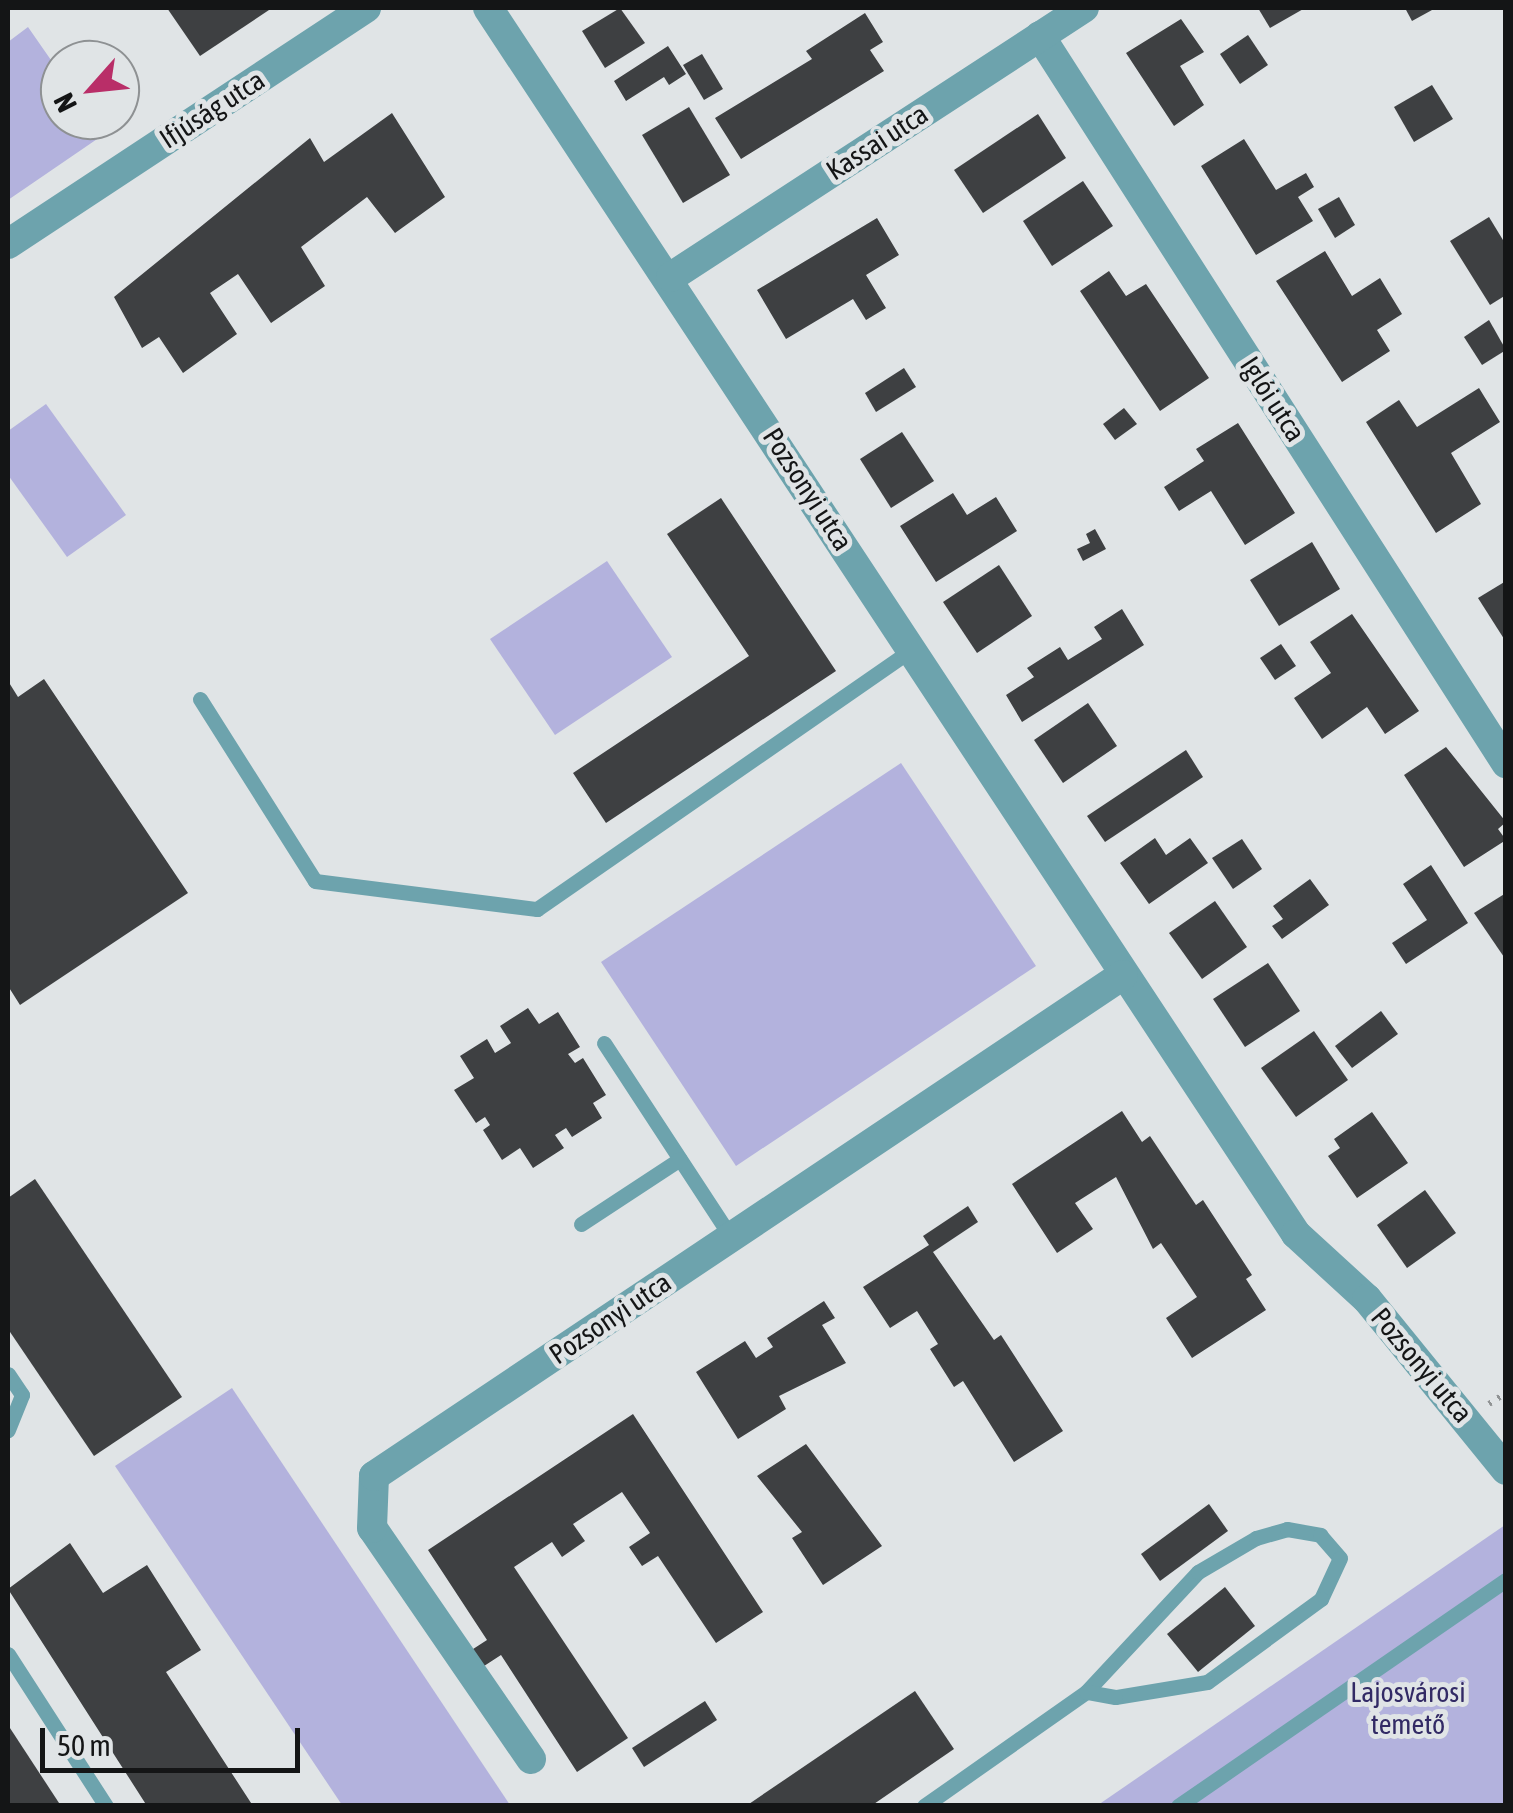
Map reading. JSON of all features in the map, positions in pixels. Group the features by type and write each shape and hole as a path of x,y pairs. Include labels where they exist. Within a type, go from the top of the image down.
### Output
{"street":[{"name":"Ifjúság utca","path":"8,244 366,8"},
{"name":"Pozsonyi utca","path":"488,8 670,277 1296,1234 1368,1299 1506,1470"},
{"name":"Kassai utca","path":"670,277 1084,8"},
{"name":"Iglói utca","path":"1040,36 1506,763"},
{"name":"Pozsonyi utca","path":"531,1759 372,1528 374,1476 1123,975"}],"lane":[{"path":"200,699 316,881 537,909 912,648"},
{"path":"604,1042 731,1237"},
{"path":"582,1224 680,1158"},
{"path":"8,1374 22,1395 8,1430"},
{"path":"924,1806 1086,1692 1198,1572 1256,1538 1287,1529 1320,1534 1340,1558 1321,1599 1207,1682 1115,1697 1086,1692"},
{"path":"1178,1806 1506,1580"},
{"path":"8,1654 106,1806"}],"green space":[{"path":"28,27 40,44 40,140 96,140 8,200 8,42"},
{"path":"46,404 126,515 67,557 8,475 8,431"},
{"path":"607,561 672,657 555,735 490,639"},
{"path":"901,763 1036,966 736,1166 601,962"},
{"path":"232,1388 510,1805 342,1805 115,1466"},
{"name":"Lajosvárosi temető","path":"1505,1525 1505,1805 1098,1805"}],"building":[{"path":"167,8 272,8 200,56"},
{"path":"620,8 645,43 605,68 582,31"},
{"path":"1258,8 1305,8 1270,28"},
{"path":"1405,8 1431,8 1432,10 1412,21"},
{"path":"865,13 883,42 870,50 884,71 741,159 715,118 812,59 806,51"},
{"path":"1181,19 1204,52 1180,66 1204,105 1174,126 1126,53"},
{"path":"1248,35 1268,65 1240,84 1220,54"},
{"path":"668,46 686,74 669,85 664,77 626,101 614,81"},
{"path":"702,54 723,89 704,100 683,65"},
{"path":"1432,85 1453,119 1414,142 1394,107"},
{"path":"689,107 730,175 683,203 642,135"},
{"path":"392,113 445,197 395,233 367,197 301,247 325,286 271,323 238,274 210,293 237,334 183,373 159,337 142,348 114,297 310,138 324,162"},
{"path":"1038,114 1066,158 983,213 954,170"},
{"path":"1244,139 1276,190 1306,173 1314,187 1298,197 1313,221 1256,255 1201,166"},
{"path":"1083,181 1113,226 1052,266 1023,221"},
{"path":"1339,197 1355,225 1335,238 1318,209"},
{"path":"1489,217 1506,245 1506,295 1490,305 1450,241"},
{"path":"877,218 899,255 866,275 886,308 866,320 853,299 786,339 757,290"},
{"path":"1325,251 1352,296 1380,278 1402,314 1377,330 1390,351 1342,382 1276,281"},
{"path":"1109,271 1126,296 1146,284 1209,378 1160,411 1080,291"},
{"path":"1489,320 1506,350 1482,365 1464,337"},
{"path":"904,368 916,387 876,412 865,393"},
{"path":"1479,388 1500,422 1451,453 1481,504 1436,533 1366,422 1399,400 1417,427"},
{"path":"1124,408 1137,424 1115,440 1103,424"},
{"path":"1238,423 1295,513 1245,545 1211,491 1179,511 1164,487 1204,461 1196,449"},
{"path":"902,432 934,481 891,508 860,459"},
{"path":"953,493 967,515 996,497 1017,531 936,582 900,526"},
{"path":"721,498 836,671 606,823 573,773 749,656 667,534"},
{"path":"1095,529 1106,549 1083,561 1077,549 1090,543 1086,534"},
{"path":"1312,542 1340,589 1279,626 1250,580"},
{"path":"999,565 1032,616 977,653 943,602"},
{"path":"1506,581 1506,642 1478,598"},
{"path":"1122,609 1144,645 1022,722 1006,695 1034,677 1027,668 1060,647 1068,660 1102,639 1094,627"},
{"path":"1352,614 1419,711 1385,734 1367,707 1322,739 1294,698 1331,673 1310,642"},
{"path":"1281,644 1296,666 1275,680 1260,658"},
{"path":"44,679 188,893 20,1005 8,986 8,681 18,697"},
{"path":"1088,703 1117,746 1063,783 1034,740"},
{"path":"1446,747 1506,822 1498,829 1506,840 1464,867 1404,775"},
{"path":"1186,750 1203,777 1105,842 1087,816"},
{"path":"1155,838 1166,855 1190,838 1208,863 1149,904 1120,863"},
{"path":"1242,839 1262,869 1233,889 1212,858"},
{"path":"1431,865 1468,923 1406,964 1392,943 1427,920 1403,884"},
{"path":"1310,879 1329,905 1282,939 1272,926 1283,919 1273,906"},
{"path":"1506,893 1506,960 1474,913"},
{"path":"1215,901 1247,947 1202,979 1169,933"},
{"path":"1268,963 1300,1011 1245,1047 1213,999"},
{"path":"528,1008 539,1024 558,1012 580,1047 568,1054 575,1063 583,1058 606,1095 593,1103 602,1118 572,1137 566,1128 555,1135 564,1148 533,1168 520,1148 502,1160 483,1130 490,1125 485,1117 476,1123 454,1090 474,1078 460,1056 487,1039 495,1053 511,1043 500,1026"},
{"path":"1381,1011 1398,1034 1352,1068 1335,1046"},
{"path":"1314,1031 1348,1080 1296,1117 1261,1068"},
{"path":"1122,1111 1142,1142 1150,1136 1196,1205 1203,1200 1252,1275 1246,1279 1266,1310 1192,1358 1166,1318 1197,1297 1161,1243 1153,1249 1116,1177 1075,1203 1093,1229 1057,1253 1012,1184"},
{"path":"1372,1112 1408,1163 1357,1198 1328,1156 1340,1148 1334,1139"},
{"path":"35,1179 182,1397 94,1456 8,1329 8,1198"},
{"path":"1425,1190 1456,1233 1407,1268 1377,1225"},
{"path":"968,1206 978,1222 933,1252 994,1340 1001,1335 1063,1431 1014,1462 963,1381 954,1387 930,1349 938,1344 917,1311 890,1328 863,1287 929,1245 923,1236"},
{"path":"824,1301 835,1318 822,1325 846,1363 779,1396 786,1409 738,1439 696,1372 745,1341 756,1358 773,1347 767,1338"},
{"path":"633,1414 763,1612 716,1643 658,1556 642,1566 629,1547 650,1533 622,1492 573,1524 585,1541 562,1557 552,1542 514,1567 628,1738 577,1772 501,1655 481,1668 470,1651 487,1640 428,1550"},
{"path":"806,1444 882,1546 823,1585 792,1538 802,1532 757,1476"},
{"path":"1209,1504 1228,1531 1160,1581 1141,1554"},
{"path":"70,1543 103,1593 147,1565 201,1650 166,1672 253,1806 147,1806 8,1589"},
{"path":"1225,1587 1255,1626 1198,1672 1167,1634"},
{"path":"915,1691 954,1749 871,1806 746,1806"},
{"path":"705,1701 717,1720 644,1767 632,1748"},
{"path":"8,1725 61,1806 8,1806"}]}
